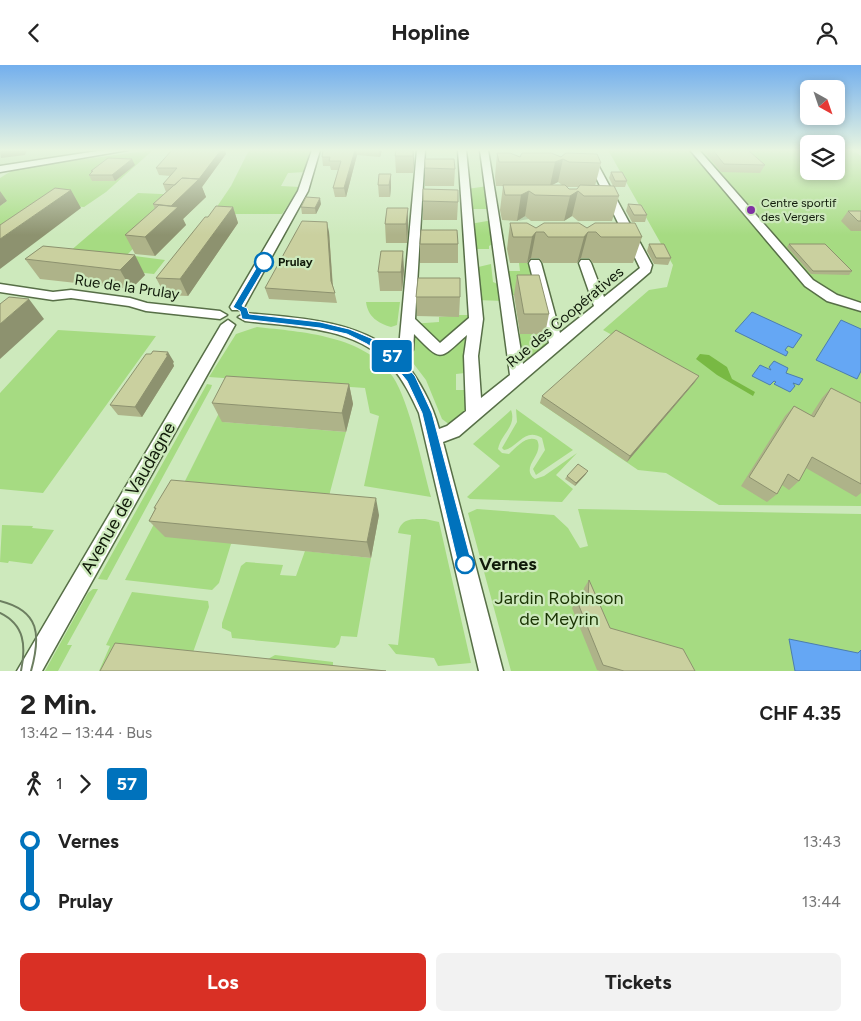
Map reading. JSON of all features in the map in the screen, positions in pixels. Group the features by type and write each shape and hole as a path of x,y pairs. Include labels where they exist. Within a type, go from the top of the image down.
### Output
{"street":[{"path":"224,320 238,323 241,312 303,191 307,178"},
{"path":"394,358 406,350 419,178"},
{"path":"464,178 476,319 471,356 474,414"},
{"path":"491,178 497,203 518,378"},
{"name":"Rue des Coopératives","path":"433,438 454,431 646,269 646,265 601,178"},
{"path":"718,178 809,283 832,298 861,307"},
{"path":"535,263 556,344"},
{"path":"585,263 601,307"},
{"name":"Rue de la Prulay","path":"0,288 53,296 71,294 130,302 146,307 224,320"},
{"path":"241,312 340,329 370,341 394,358 406,371 417,389 427,413 491,671"},
{"path":"409,321 440,351 476,319"},
{"name":"Avenue de Vaudagne","path":"29,671 224,320"}],"green space":[{"path":"0,178 121,178 106,192 84,207 47,204 0,236 0,206 7,201 0,200"},
{"path":"235,178 285,178 281,186 300,187 282,214 212,214"},
{"path":"624,178 845,180 845,178 861,178 861,506 719,505 666,473 638,470 540,403 614,336 603,330 649,290 667,287 673,265"},
{"path":"488,186 491,209 469,209 467,189"},
{"path":"138,193 184,195 127,255 165,260 154,274 55,264"},
{"path":"493,220 496,242 489,246 489,249 472,249 470,224"},
{"path":"519,263 530,263 542,295 509,295 505,271 520,271"},
{"path":"491,264 493,282 502,286 504,301 476,300 474,268"},
{"path":"366,302 400,302 397,325 391,327 382,324 371,315"},
{"path":"472,315 465,373 456,374 456,390 465,390 471,394 471,408 450,425 442,419 426,380 410,359 411,324 439,322 439,317"},
{"path":"257,327 331,338 366,352 381,363 393,377 405,402 431,497 364,486 379,416 370,413 365,388 209,377 236,334"},
{"path":"58,330 156,336 43,493 0,489 0,393"},
{"path":"518,331 519,334 547,334 552,342 520,368 514,332"},
{"path":"700,354 709,355 727,367 732,379 755,392 753,396 717,375 696,359"},
{"path":"207,384 212,385 211,388 107,580 98,579"},
{"path":"229,393 223,422 346,432 325,511 231,544 219,583 212,590 125,580 168,497 177,497"},
{"path":"516,409 573,450 536,475 533,469 545,450 542,438 536,435 526,436 509,448 504,450 502,448 517,422"},
{"path":"511,410 512,421 498,449 502,453 509,454 525,440 537,440 539,445 538,451 530,470 535,479 544,476 577,453 556,475 573,489 562,502 470,499 467,497 500,466 473,444"},
{"name":"Jardin Robinson de Meyrin","path":"477,509 554,515 568,528 580,548 588,546 578,509 861,514 861,671 511,671 468,513"},
{"path":"425,519 439,522 471,663 438,666 434,658 396,654 388,644 398,645 411,535 398,533 399,528 408,520"},
{"path":"2,525 33,526 32,528 54,530 32,564 9,561 8,563 0,562"},
{"path":"305,551 371,558 357,637 341,636 339,644 335,648 232,638 231,632 222,628 222,623 241,566 246,562 283,565 280,575 296,576"},
{"path":"93,589 98,589 67,645 72,645 58,671 45,671 88,593"},
{"path":"132,592 208,601 209,607 191,658 127,671 99,671 110,646 106,645"},
{"path":"275,655 333,662 333,671 296,671 268,659"}],"water":[{"path":"752,312 802,335 793,348 788,346 785,350 788,352 786,356 735,331"},
{"path":"841,320 861,329 861,371 857,379 816,360"},
{"path":"774,361 788,368 786,373 803,379 799,385 793,383 795,386 790,392 774,384 776,382 774,381 770,385 752,376 760,365 771,370 769,367"},
{"path":"789,639 858,653 861,650 861,671 795,671"}],"building":[{"path":"168,178 182,178 175,185 163,184"},
{"path":"182,178 199,179 171,206 153,204"},
{"path":"336,178 347,178 344,188 333,188"},
{"path":"379,178 390,178 389,185 378,185"},
{"path":"614,178 625,178 627,181 615,181"},
{"path":"503,185 565,185 569,189 577,189 580,185 614,186 619,196 584,196 578,191 570,196 535,195 529,191 521,195 505,195"},
{"path":"55,188 71,190 0,239 0,225"},
{"path":"423,189 458,190 458,202 423,201"},
{"path":"306,197 320,198 315,208 301,207"},
{"path":"628,204 641,205 647,215 634,215"},
{"path":"159,205 178,207 145,237 125,235"},
{"path":"216,206 233,207 180,279 156,278 205,217 208,217"},
{"path":"387,208 408,208 406,224 385,224"},
{"path":"848,211 861,211 861,221 858,221"},
{"path":"302,221 327,222 331,281 335,293 265,288"},
{"path":"510,223 527,223 536,228 544,223 579,223 587,228 595,223 635,223 642,237 601,237 596,232 588,232 584,237 548,237 544,232 536,232 532,237 513,237"},
{"path":"421,230 457,230 458,244 420,244"},
{"path":"649,244 664,244 671,258 656,258"},
{"path":"789,244 825,244 852,271 813,271"},
{"path":"43,246 135,255 120,270 25,259"},
{"path":"381,251 403,251 401,272 378,272"},
{"path":"517,275 539,275 549,314 524,314"},
{"path":"418,278 460,278 460,297 416,297"},
{"path":"9,297 29,299 0,324 0,304"},
{"path":"616,330 699,376 630,456 542,396"},
{"path":"153,351 168,352 166,355 168,355 135,407 110,405 146,354 151,354"},
{"path":"226,376 349,384 342,413 212,403"},
{"path":"831,388 861,403 861,484 812,457 799,481 788,474 777,494 749,477 794,406 814,417"},
{"path":"578,464 588,471 576,483 567,476"},
{"path":"171,480 376,498 367,542 149,521 156,508 154,508"},
{"path":"589,580 610,628 683,649 695,671 624,671 603,665 577,601 588,597"},
{"path":"115,643 386,671 100,671"}],"tunnel":[{"path":"522,210 524,221"}],"tram line":[{"path":"0,601 13,605 23,611 30,618 34,626 36,646 31,671"},
{"path":"0,613 15,624 22,637 21,671"}],"bus line":[{"name":"57","path":"264,262 237,307 244,309 245,317 320,325 349,332 378,346 394,358 406,371 417,389 427,413 465,564"}],"place":[{"name":"Centre sportif des Vergers","path":"751,210"},
{"name":"Prulay","path":"264,262"},
{"name":"Vernes","path":"465,564"}]}
